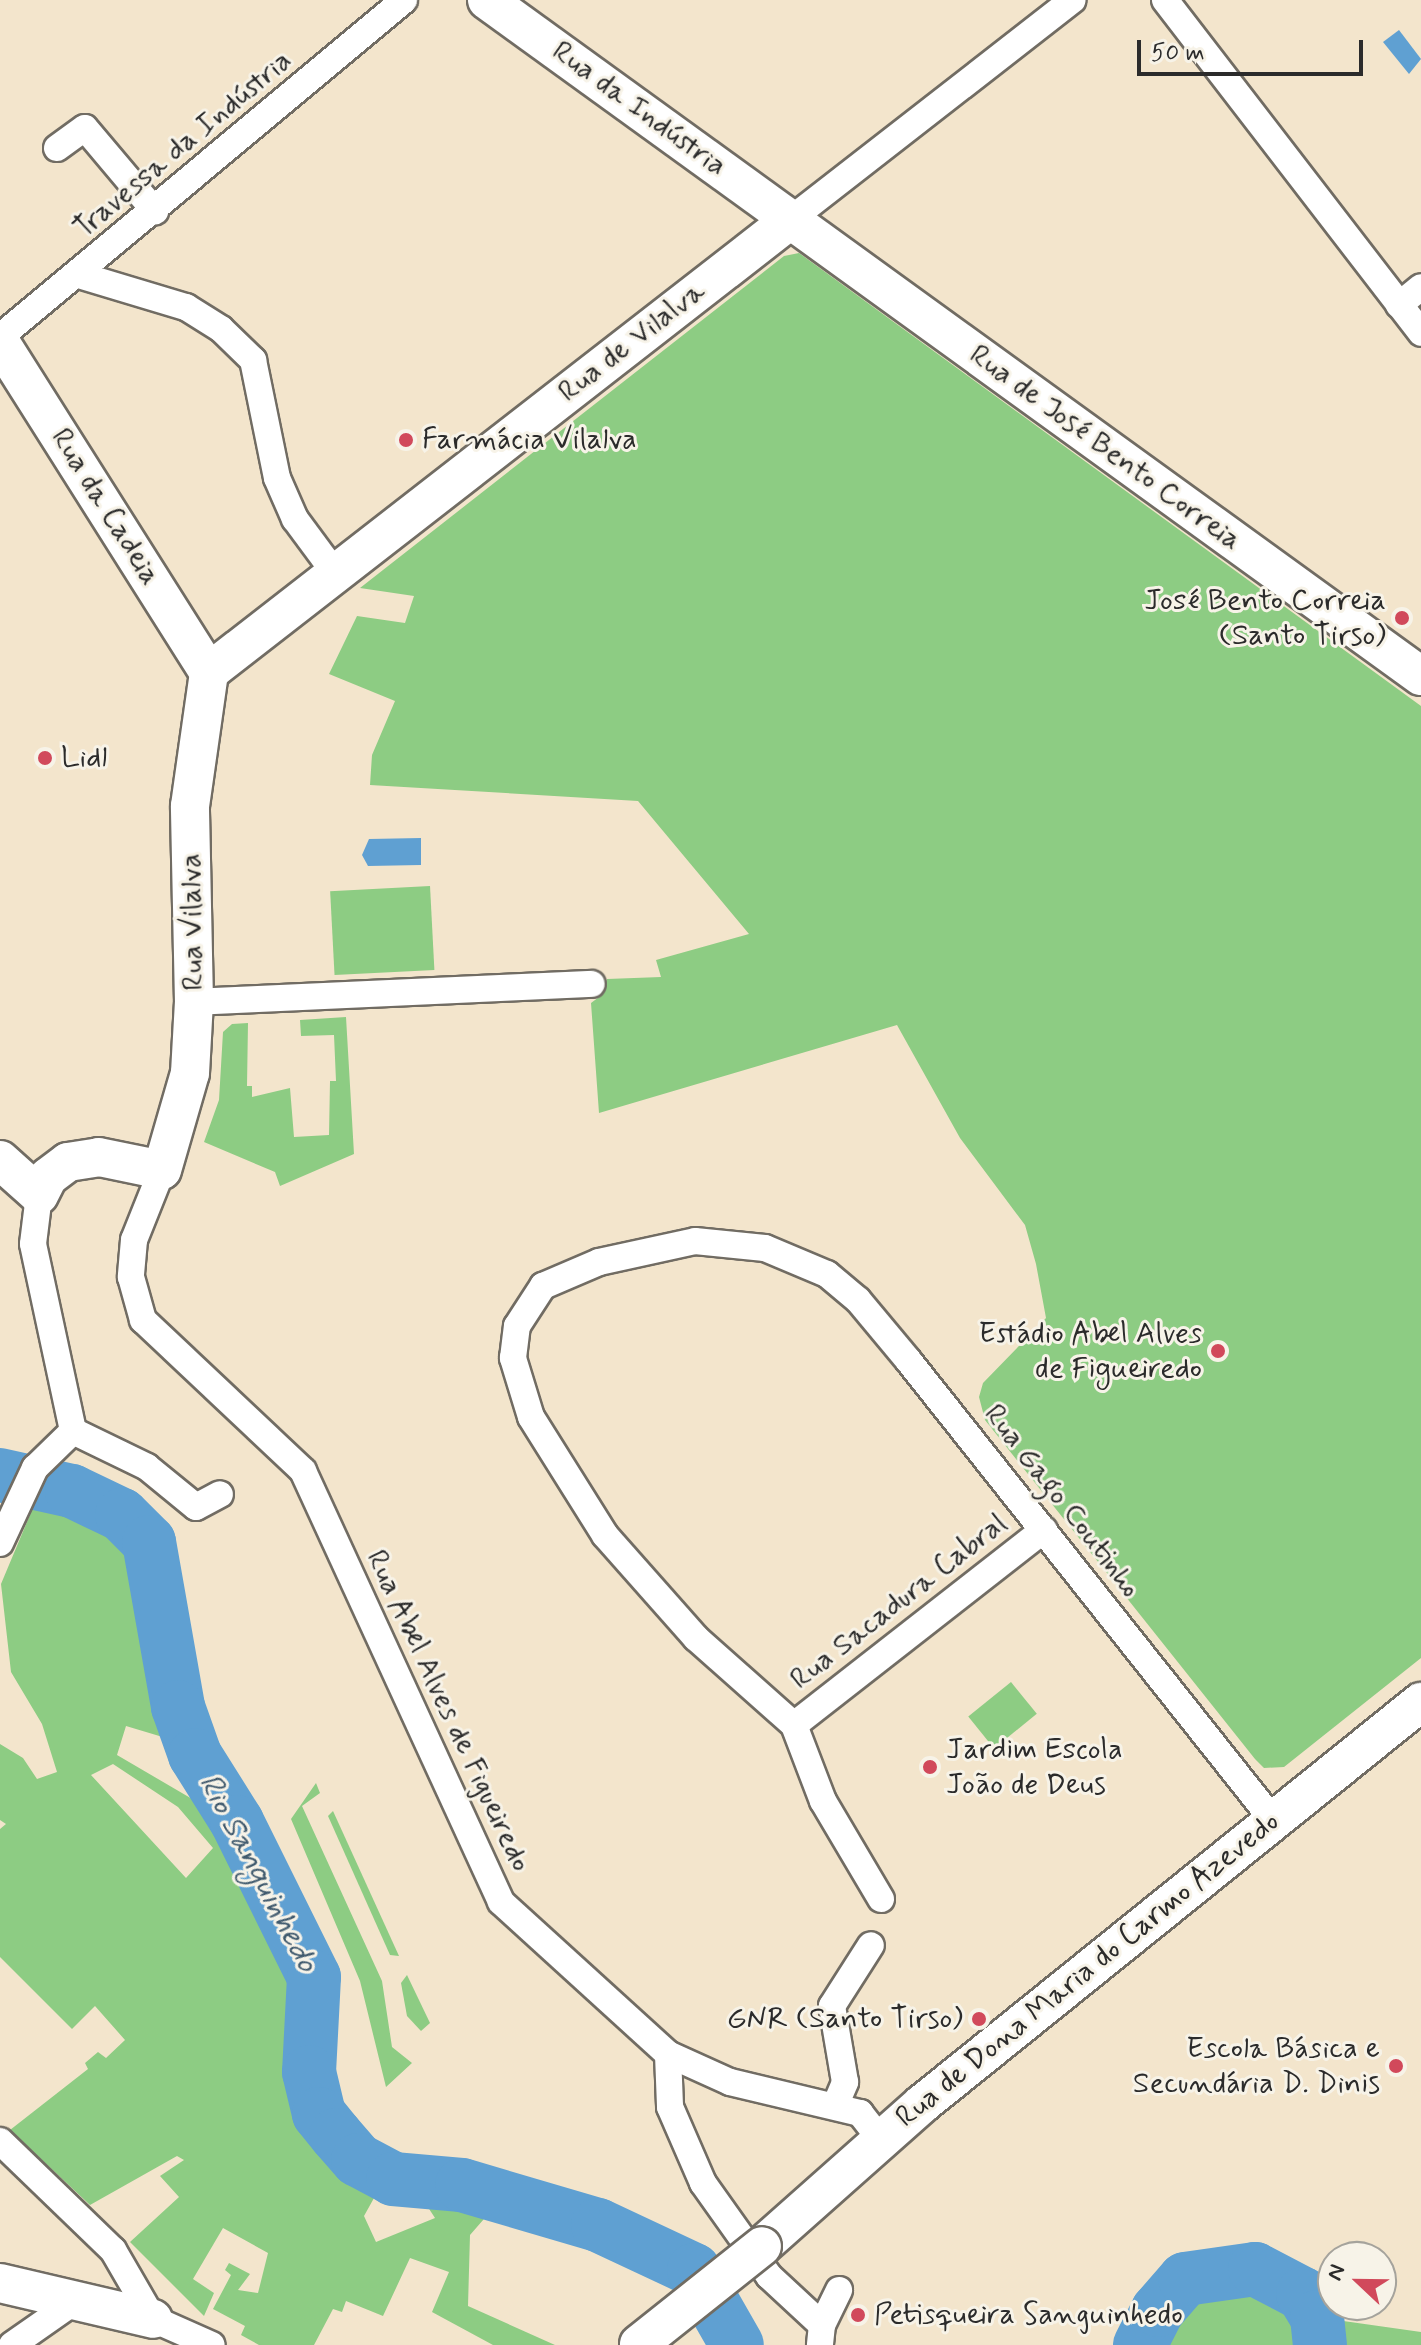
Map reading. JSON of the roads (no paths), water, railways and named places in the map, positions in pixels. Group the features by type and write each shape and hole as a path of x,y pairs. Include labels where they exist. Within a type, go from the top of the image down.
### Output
{"street":[{"name":"Travessa da Indústria","path":"0,339 404,0"},
{"name":"Rua da Indústria","path":"487,0 790,220"},
{"path":"790,220 1073,0"},
{"path":"1165,0 1421,333"},
{"path":"57,148 85,128 155,211"},
{"name":"Rua de Vilalva","path":"209,672 790,220"},
{"name":"Rua de José Bento Correia","path":"790,220 1421,676"},
{"path":"79,275 186,307 221,329 253,360 277,478 295,519 335,573"},
{"path":"1399,305 1421,287"},
{"name":"Rua da Cadeia","path":"0,339 209,672"},
{"name":"Rua Vilalva","path":"162,1170 190,1073 194,1002 190,806 209,672"},
{"path":"194,1002 592,984"},
{"path":"73,1431 33,1244 39,1195 48,1177 68,1162 99,1157 162,1170"},
{"path":"0,1160 39,1195"},
{"name":"Rua Abel Alves de Figueiredo","path":"162,1170 134,1240 131,1277 143,1320 303,1471 501,1902 668,2054 730,2082 860,2113 880,2139"},
{"name":"Rua Gago Coutinho","path":"517,1326 543,1286 599,1262 653,1247 737,1243 793,1258 827,1274 858,1300 1273,1820"},
{"name":"Rua Sacadura Cabral","path":"517,1326 513,1358 518,1387 531,1417 605,1535 696,1638 794,1725 823,1801 881,1899"},
{"path":"0,1543 35,1468 73,1431"},
{"path":"73,1431 147,1467 196,1507 220,1494"},
{"name":"Rua Sacadura Cabral","path":"794,1725 1044,1530"},
{"name":"Rua de Dona Maria do Carmo Azevedo","path":"638,2344 762,2246 880,2139 1421,1702"},
{"path":"835,2106 845,2082 832,2006 871,1945"},
{"path":"668,2054 670,2107 717,2208 769,2276 821,2335 839,2290"},
{"path":"0,2141 113,2250 153,2319"},
{"path":"0,2283 153,2319 212,2345"},
{"path":"12,2345 75,2301"}],"water":[{"path":"1399,30 1421,59 1409,74 1383,42"},
{"path":"421,838 421,865 368,866 362,855 369,839"}],"waterway":[{"name":"Rio Sanguinhedo","path":"0,1475 72,1491 122,1515 149,1542 178,1707 195,1755 237,1822 314,1977 309,2072 319,2114 336,2135 358,2160 393,2179 462,2185 598,2225 694,2270 737,2345"},
{"name":"Rio Sanguinhedo","path":"1140,2345 1158,2310 1185,2279 1255,2269 1303,2294 1317,2317 1320,2345"}],"place":[{"name":"Farmácia Vilalva","path":"406,440"},
{"name":"José Bento Correia (Santo Tirso)","path":"1402,618"},
{"name":"Lidl","path":"45,758"},
{"name":"Estádio Abel Alves de Figueiredo","path":"1218,1351"},
{"name":"Jardim Escola João de Deus","path":"930,1767"},
{"name":"GNR (Santo Tirso)","path":"979,2019"},
{"name":"Escola Básica e Secundária D. Dinis","path":"1396,2066"},
{"name":"Petisqueira Sanguinhedo","path":"858,2315"}]}
